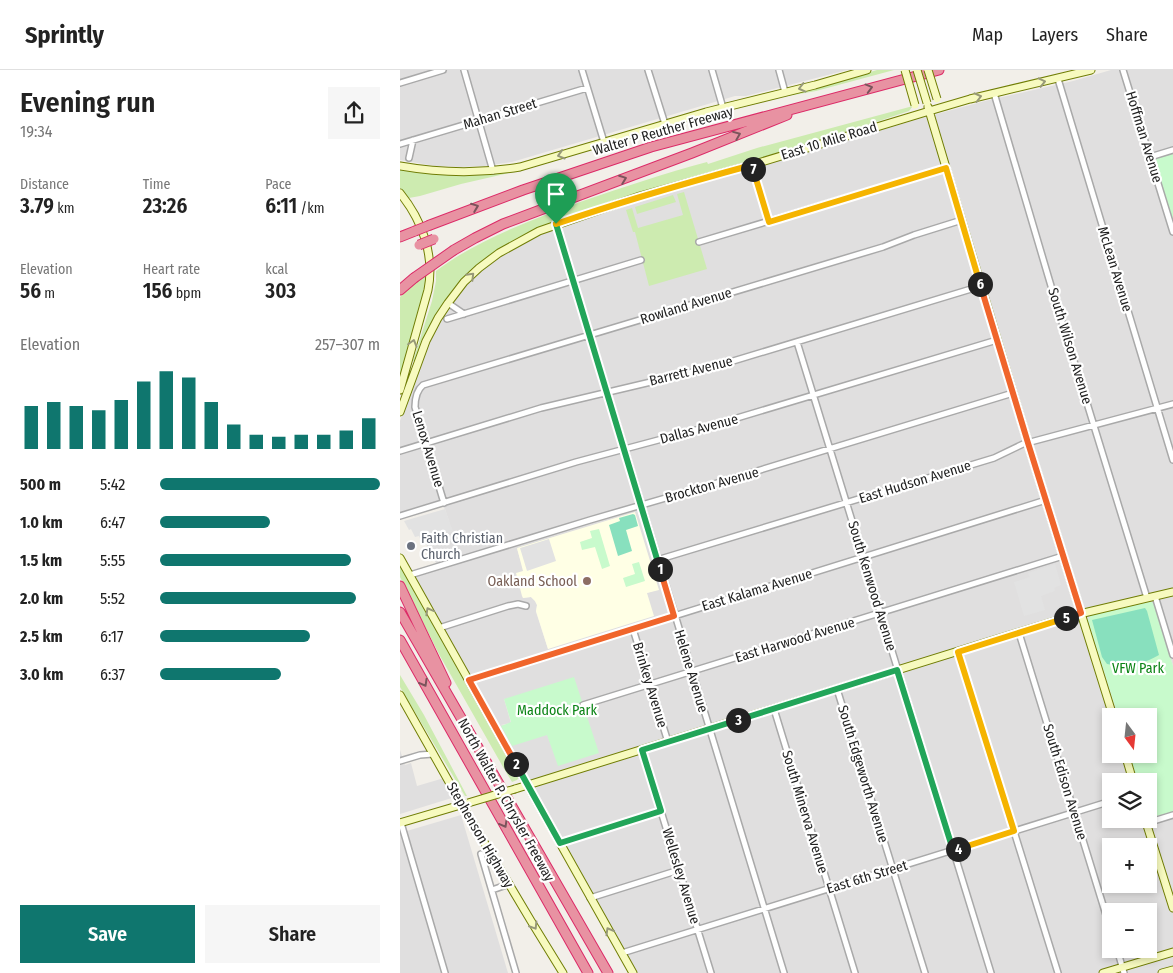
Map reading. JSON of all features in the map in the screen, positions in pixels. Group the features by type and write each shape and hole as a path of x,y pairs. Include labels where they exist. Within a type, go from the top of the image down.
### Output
{"highway":[{"name":"Walter P Reuther Freeway","path":"400,237 515,193 651,147 939,70"},
{"path":"400,290 413,276 454,250 503,224 692,153 825,100"},
{"path":"419,245 434,239"},
{"path":"400,280 413,276"},
{"path":"400,586 440,669 460,716"},
{"path":"400,612 607,971"},
{"name":"North Walter P. Chrysler Freeway","path":"400,640 588,973"}],"main road":[{"path":"400,166 443,172 493,171 530,164 665,124 848,73 867,70"},
{"path":"862,132 914,110 915,105 905,70"},
{"path":"917,70 1028,443 1111,708"},
{"path":"928,70 937,100 948,105"},
{"name":"East 10 Mile Road","path":"400,412 426,341 438,318 464,282 499,253 539,231 640,196 752,165 948,105 1091,70"},
{"path":"400,193 412,209 421,226 428,252 430,274 428,290 400,390"},
{"path":"400,558 633,973"},
{"path":"400,823 668,742 1081,613 1173,592"},
{"name":"Stephenson Highway","path":"401,700 465,804 560,972"},
{"path":"1148,828 1171,894 1173,908"},
{"path":"1102,973 1123,970 1172,953"},
{"path":"1162,973 1173,970"}],"street":[{"path":"400,83 443,70"},
{"path":"464,70 493,171"},
{"path":"582,70 604,142"},
{"path":"648,70 665,124"},
{"path":"712,70 723,108"},
{"path":"779,70 785,92"},
{"name":"Hoffman Avenue","path":"1123,70 1173,232"},
{"name":"McLean Avenue","path":"1058,79 1173,460"},
{"name":"Mahan Street","path":"400,144 587,88"},
{"name":"South Wilson Avenue","path":"994,93 1147,598"},
{"path":"409,158 413,140"},
{"path":"1150,156 1173,150"},
{"path":"752,165 769,222"},
{"path":"699,242 946,168"},
{"name":"Rowland Avenue","path":"417,396 423,385 883,247 962,220"},
{"name":"Helene Avenue","path":"556,224 784,973"},
{"path":"447,319 641,260"},
{"name":"Barrett Avenue","path":"400,451 541,408 710,368 981,286"},
{"path":"448,303 464,314"},
{"name":"Dallas Avenue","path":"400,516 576,462 707,427 997,340"},
{"name":"South Kenwood Avenue","path":"797,342 991,973"},
{"name":"Brockton Avenue","path":"410,575 590,520 724,482 1013,393"},
{"name":"Lenox Avenue","path":"417,396 415,407 444,502"},
{"name":"East Hudson Avenue","path":"658,560 994,458 1028,443 1173,404"},
{"name":"East Kalama Avenue","path":"469,680 1046,500"},
{"name":"East Harwood Avenue","path":"584,705 1063,556"},
{"path":"1155,596 1173,655"},
{"path":"439,628 508,606 518,604 526,606"},
{"name":"Brinkey Avenue","path":"633,629 668,742"},
{"name":"South Edison Avenue","path":"1019,633 1102,903"},
{"path":"958,652 1058,973"},
{"name":"South Edgeworth Avenue","path":"837,689 924,973"},
{"name":"South Minerva Avenue","path":"774,709 855,973"},
{"name":"Wellesley Avenue","path":"642,750 711,973"},
{"path":"400,761 420,755 433,754"},
{"name":"East 6th Street","path":"622,953 1102,804"},
{"path":"560,843 661,811"},
{"path":"1157,819 1173,815"},
{"path":"400,823 445,973"},
{"path":"481,854 516,973"},
{"path":"590,898 680,870"},
{"path":"492,890 509,884"}],"shaded area":[{"path":"400,70 847,70 746,96 735,96 512,162 460,167 435,166 400,160"},
{"path":"1111,70 1173,70 1173,153 1156,158 1173,224 1173,666 1154,605 1149,602 1094,614 1090,616 1089,622 1116,708 1102,708 1102,763 1132,763 1135,773 1102,773 1102,828 1157,828 1157,816 1173,812 1173,973 636,973 415,578 439,569 424,540 452,531 445,509 437,501 400,512 400,421 424,353 435,329 457,295 478,273 497,258 545,231 648,198 985,101 1073,81","holes":["517,549 659,589 647,593 548,649 536,612 537,605 531,597 523,598 524,571","504,699 599,753 547,735 501,725 511,723"]},
{"path":"445,509 453,531 421,541 419,536 415,537 411,529 409,530 404,521"},
{"name":"Oakland School","path":"635,512 659,590 647,593 654,616 548,649 536,611 537,605 531,597 523,598 522,596 516,573 523,571 517,548"},
{"path":"549,539 556,561 527,571 520,548"},
{"path":"1055,564 1061,585 1054,588 1055,591 1041,596 1045,610 1024,616 1014,582 1030,577 1028,573"},
{"path":"400,750 405,765 411,763 417,786 444,778 455,797 400,814"},
{"path":"461,815 508,973 400,973 400,833"}],"green space":[{"path":"877,70 894,70 816,91 777,98 815,89"},
{"path":"913,106 909,111 880,121 625,198 567,217 527,233 491,255 454,289 428,329 415,361 413,361 432,301 436,271 488,239 564,208 660,175 707,162 708,164 757,148"},
{"path":"1173,153 1173,224 1154,162 1156,158"},
{"path":"400,168 430,173 458,174 517,171 409,198 400,188"},
{"path":"684,192 707,269 649,286 635,232 633,232 626,210 632,208 638,228 683,215 677,194"},
{"path":"673,195 676,202 637,214 635,207"},
{"path":"426,275 424,290 400,378 400,297 413,284"},
{"path":"633,514 638,526 626,530 632,551 618,556 609,525 620,521 619,518"},
{"path":"599,529 610,566 602,569 595,547 582,550 580,542 592,538 590,531"},
{"path":"639,562 645,581 626,587 623,578 635,574 632,564"},
{"path":"400,566 505,754 520,776 517,780 512,782 440,656 400,577"},
{"name":"VFW Park","path":"1149,602 1152,602 1154,605 1173,666 1173,812 1157,816 1157,773 1135,773 1132,763 1158,762 1158,708 1116,708 1088,620 1094,614"},
{"path":"1145,608 1159,655 1134,665 1107,664 1102,657 1092,620"},
{"path":"400,675 424,715 467,796 465,796 400,687"},
{"name":"Maddock Park","path":"574,677 599,753 558,766 547,735 512,746 501,726 511,722 504,699"}],"place":[{"name":"Faith Christian Church","path":"411,546"},
{"name":"Oakland School","path":"587,581"}],"route":[{"path":"752,165 769,222 946,168 1081,613 958,652 1014,831 953,850 897,670 642,750 661,811 560,843 469,680 674,616 556,224 640,196 752,165"}]}
